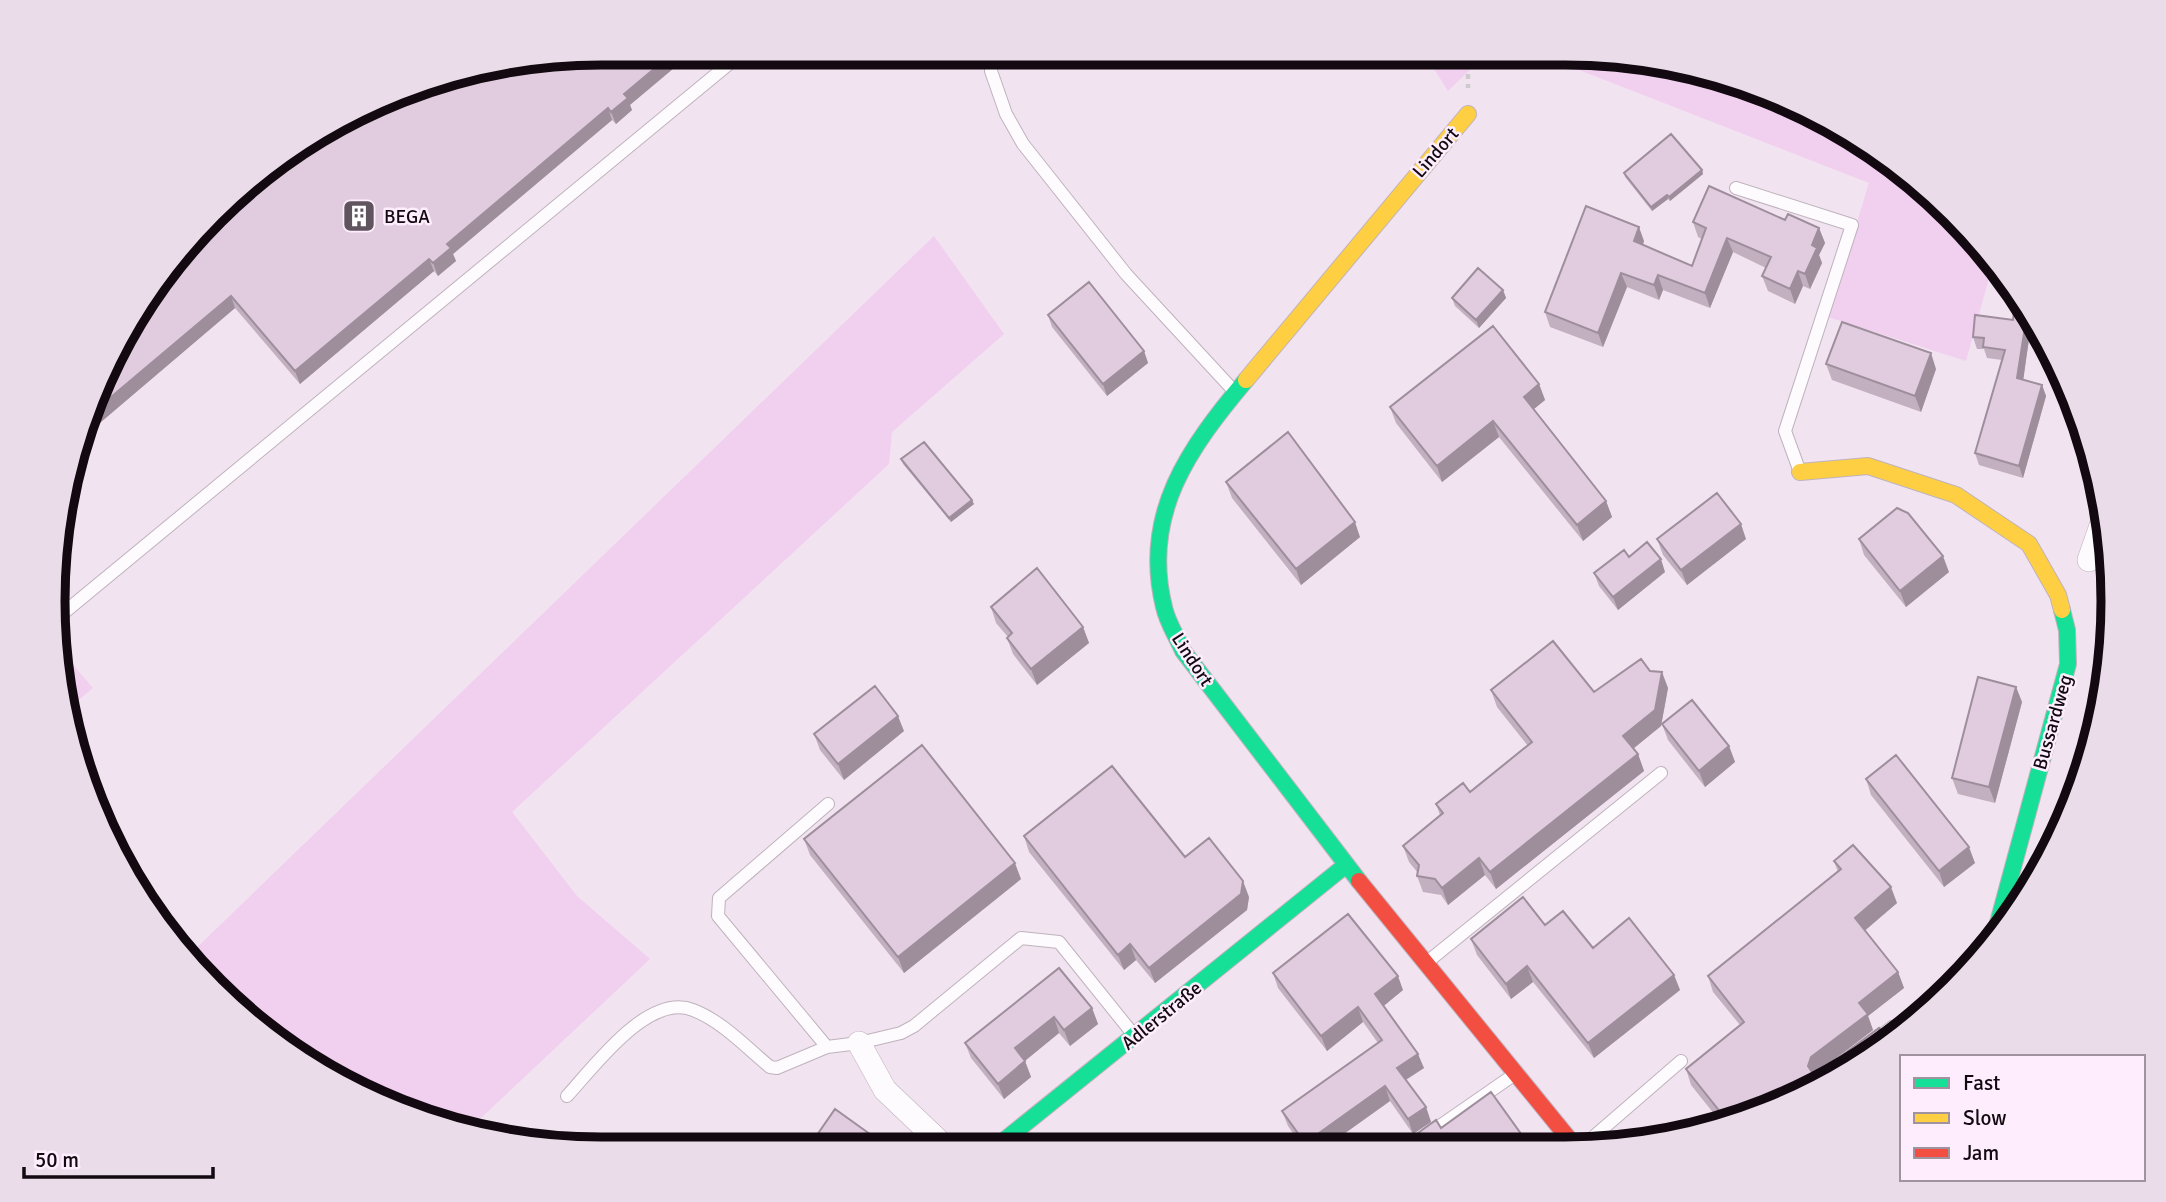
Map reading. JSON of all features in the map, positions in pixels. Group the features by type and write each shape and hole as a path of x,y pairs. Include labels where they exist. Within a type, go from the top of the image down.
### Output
{"street":[{"name":"Lindort","path":"1468,114 1235,393 1195,446 1163,509 1157,555 1164,608 1183,651 1346,865 1567,1137"},
{"name":"Bussardweg","path":"1800,472 1868,466 1956,495 2029,544 2058,595 2067,629 2068,664 2001,913"},
{"path":"2090,560 2098,537"},
{"name":"Adlerstraße","path":"1009,1137 1346,865"},
{"path":"859,1043 885,1090 934,1137"}],"lane":[{"path":"65,611 727,65"},
{"path":"991,65 1006,114 1023,144 1126,274 1235,393"},
{"path":"1736,188 1852,225 1786,431 1800,472"},
{"path":"1426,963 1661,773"},
{"path":"827,1046 718,916 719,898 828,804"},
{"path":"567,1096 624,1033 646,1018 673,1008 691,1008 713,1020 770,1067 778,1068 827,1046 859,1043 901,1033 914,1026 1021,938 1059,942 1135,1036"},
{"path":"1594,1136 1681,1061"},
{"path":"1424,1137 1516,1074"}],"shaded area":[{"path":"1432,65 1475,65 1448,91"},
{"path":"1566,65 1635,69 1704,83 1737,93 1802,120 1863,155 1919,198 1968,247 1990,275 1966,361 1828,317 1869,183"},
{"path":"934,236 1004,334 892,432 889,464 512,812 577,896 650,959 476,1122 396,1096 364,1082 303,1047 247,1004 194,950"},
{"path":"68,659 93,688 75,703"}],"building":[{"name":"BEGA","path":"659,65 624,94 628,98 611,112 608,108 447,244 451,248 433,263 429,259 295,371 231,296 103,404 120,364 155,303 198,247 247,198 303,155 364,120 429,93 462,83 531,69"},
{"path":"1671,134 1702,170 1669,197 1667,195 1651,207 1624,173"},
{"path":"1709,186 1785,220 1788,214 1819,228 1812,245 1817,248 1805,274 1798,271 1790,289 1762,276 1771,257 1727,238 1705,293 1658,275 1654,285 1621,273 1598,333 1545,312 1586,206 1639,227 1634,241 1692,266 1706,228 1693,222"},
{"path":"1478,268 1503,290 1476,320 1452,298"},
{"path":"1089,282 1144,351 1103,384 1048,315"},
{"path":"2014,308 2025,327 2017,378 2042,385 2019,466 1975,453 2005,350 1983,347 1984,338 1973,337 1975,315 2013,320"},
{"path":"1842,322 1931,353 1915,396 1826,364"},
{"path":"1493,326 1539,384 1524,397 1606,501 1577,525 1493,421 1437,466 1390,407"},
{"path":"1288,432 1355,522 1296,569 1226,482"},
{"path":"924,442 972,500 949,518 901,459"},
{"path":"1717,493 1741,524 1681,570 1657,539"},
{"path":"1897,508 1908,513 1943,556 1900,591 1859,539"},
{"path":"1647,542 1661,559 1613,597 1594,573 1624,550 1629,557"},
{"path":"1037,568 1083,627 1031,669 1007,638 1012,633 991,607"},
{"path":"1553,641 1594,692 1641,659 1650,671 1662,672 1655,710 1623,736 1638,754 1490,872 1479,858 1442,888 1435,879 1417,876 1419,865 1403,846 1443,813 1436,804 1463,783 1470,792 1532,742 1491,690"},
{"path":"1978,677 2016,687 1989,787 1952,778"},
{"path":"875,686 898,716 838,764 814,734"},
{"path":"1692,700 1729,746 1699,771 1662,724"},
{"path":"922,745 1015,863 898,957 804,839"},
{"path":"1896,755 1969,847 1939,871 1866,779"},
{"path":"1112,766 1185,857 1209,838 1243,881 1241,894 1149,968 1130,944 1118,955 1024,836"},
{"path":"1853,845 1891,887 1855,918 1898,972 1859,1003 1868,1014 1811,1057 1808,1066 1812,1072 1821,1071 1879,1028 1882,1032 1863,1047 1802,1082 1722,1114 1686,1069 1744,1022 1708,976 1841,869 1834,861"},
{"path":"1523,897 1545,925 1563,911 1593,948 1629,918 1674,975 1588,1043 1527,966 1506,984 1471,939"},
{"path":"1348,914 1398,976 1375,994 1418,1054 1397,1068 1426,1107 1408,1119 1385,1086 1313,1137 1301,1137 1282,1111 1382,1040 1358,1007 1321,1036 1273,973"},
{"path":"1059,968 1092,1008 1064,1030 1054,1017 1015,1048 1025,1061 998,1084 965,1043"},
{"path":"1491,1092 1523,1137 1421,1137 1418,1133 1436,1120 1441,1128"},
{"path":"835,1109 874,1137 816,1137"}],"traffic: fast":[{"path":"1246,380 1206,431 1175,484 1165,512 1159,542 1159,573 1164,607 1183,651 1359,881"},
{"path":"2001,913 2068,664 2067,630 2062,610"},
{"path":"1008,1137 1346,865"}],"traffic: slow":[{"path":"1246,380 1468,114"},
{"path":"1800,472 1868,466 1956,495 2029,544 2058,595 2062,610"}],"traffic: jam":[{"path":"1359,881 1567,1137"}],"place":[{"name":"BEGA","path":"359,216"}]}
